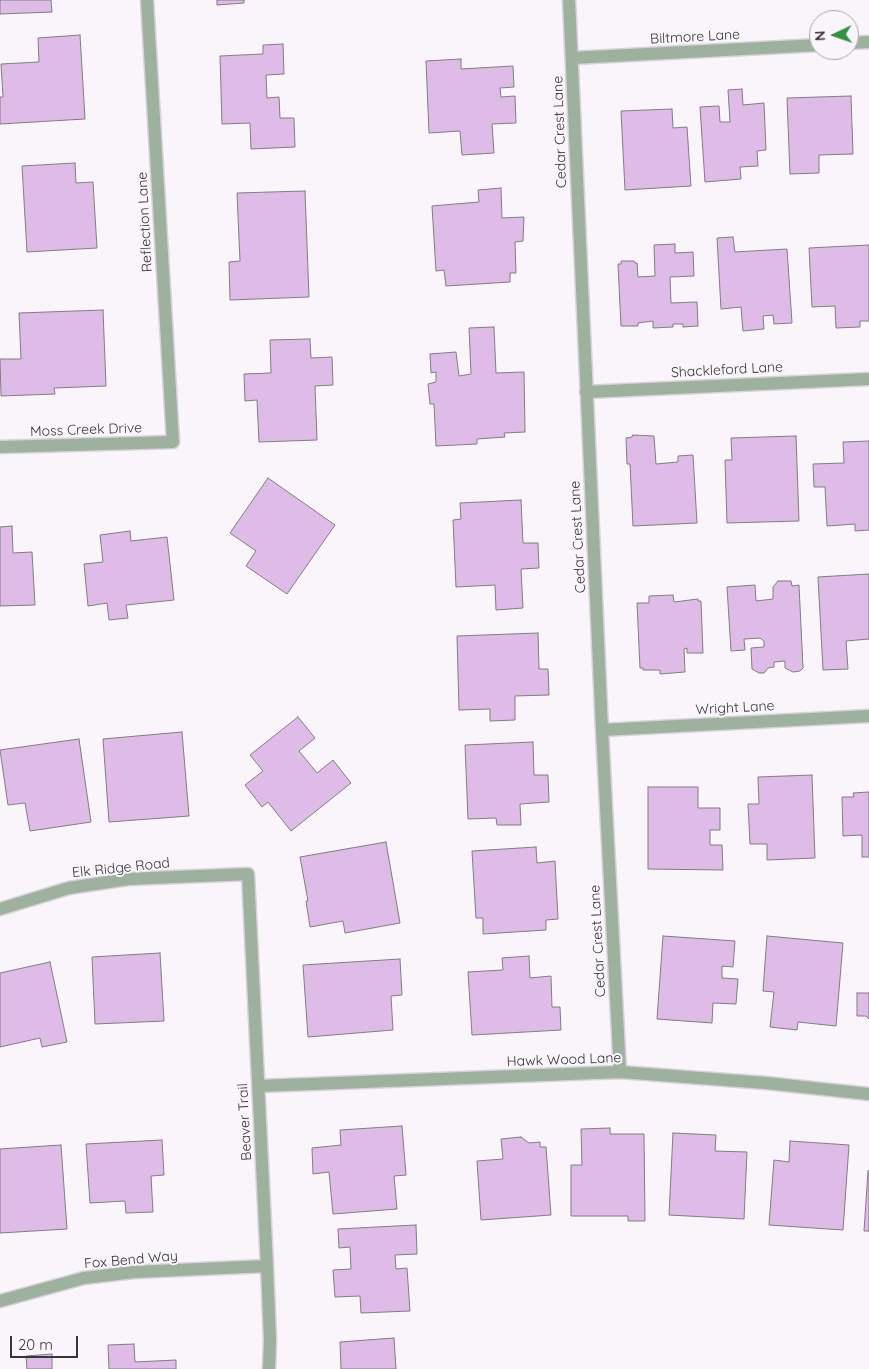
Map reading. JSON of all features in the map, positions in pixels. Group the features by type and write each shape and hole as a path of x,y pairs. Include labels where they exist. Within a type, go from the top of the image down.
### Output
{"street":[{"name":"Reflection Lane","path":"147,0 172,442"},
{"name":"Cedar Crest Lane","path":"569,0 602,730 620,1072"},
{"name":"Biltmore Lane","path":"572,58 809,46"},
{"name":"Shackleford Lane","path":"586,392 869,379"},
{"name":"Moss Creek Drive","path":"0,447 172,442"},
{"name":"Wright Lane","path":"602,730 869,716"},
{"name":"Elk Ridge Road","path":"0,909 69,888 128,879 248,874"},
{"name":"Beaver Trail","path":"248,874 267,1266 270,1340 269,1369"},
{"name":"Hawk Wood Lane","path":"258,1086 620,1072 766,1083 869,1094"},
{"name":"Fox Bend Way","path":"0,1301 84,1278 134,1272 267,1266"}],"building":[{"path":"0,0 51,0 52,12 0,14"},
{"path":"217,0 244,0 244,3 217,5"},
{"path":"80,35 85,119 0,124 0,97 3,97 1,64 39,62 38,38"},
{"path":"283,44 284,74 266,75 267,98 279,97 280,118 294,118 295,147 251,149 250,123 222,124 220,56 263,54 263,45"},
{"path":"461,59 461,69 513,66 514,87 500,88 501,97 515,96 516,123 492,124 494,153 462,155 460,131 429,133 426,61"},
{"path":"742,89 743,105 764,103 766,150 757,151 758,166 740,167 741,179 705,182 700,107 719,106 720,122 730,122 728,90"},
{"path":"851,96 853,154 819,155 819,173 790,174 787,98"},
{"path":"672,109 673,128 687,127 691,186 625,190 621,111"},
{"path":"75,163 76,183 93,182 97,248 27,252 22,166"},
{"path":"501,188 502,218 524,217 523,241 515,242 516,273 510,273 510,282 446,286 444,270 436,271 432,206 479,202 478,190"},
{"path":"305,191 309,297 230,300 229,262 240,261 237,193"},
{"path":"733,237 735,252 787,249 792,323 774,324 773,315 763,316 764,329 743,331 741,307 721,309 717,238"},
{"path":"675,244 675,253 693,252 694,276 670,277 671,303 697,302 698,326 683,327 683,324 673,324 673,327 653,328 653,321 638,323 638,326 621,326 618,264 621,264 621,261 634,261 637,263 638,277 655,276 654,245"},
{"path":"869,245 869,321 860,321 860,327 836,328 835,306 812,307 809,248"},
{"path":"103,310 106,386 54,388 55,394 1,396 0,359 21,359 19,313"},
{"path":"494,327 496,373 524,372 525,432 504,433 505,437 477,439 477,444 436,446 434,404 430,404 428,384 436,382 436,372 431,373 430,354 456,352 459,376 471,374 469,328"},
{"path":"310,339 311,358 332,357 333,385 315,386 317,440 259,442 257,400 245,401 244,374 271,373 270,340"},
{"path":"633,435 654,436 656,464 678,462 678,456 693,455 697,523 633,526 630,464 627,464 626,438"},
{"path":"796,436 799,521 727,523 725,460 732,460 731,438"},
{"path":"869,441 869,530 855,531 855,524 827,526 825,487 814,487 813,464 844,463 843,442"},
{"path":"268,478 335,525 287,594 246,566 256,551 230,533"},
{"path":"521,500 523,543 538,543 539,568 521,569 523,608 496,610 495,585 456,587 453,520 461,519 460,503"},
{"path":"12,526 13,553 32,552 35,605 0,606 0,527"},
{"path":"130,531 131,541 167,537 174,600 126,605 128,618 109,620 107,603 88,606 84,564 103,562 100,535"},
{"path":"869,574 869,639 846,641 848,669 823,670 818,577"},
{"path":"778,581 791,581 792,586 799,585 803,668 800,671 793,672 785,668 785,661 774,662 774,667 768,668 764,673 759,673 752,669 751,648 764,647 764,641 760,638 744,639 745,650 731,651 727,587 755,585 756,601 773,599 773,587"},
{"path":"673,595 674,602 698,599 698,601 701,601 703,653 687,653 687,648 684,649 685,672 660,674 660,670 643,670 643,668 640,668 637,603 649,603 649,596"},
{"path":"538,633 539,669 548,669 549,695 515,696 515,720 490,721 490,709 459,710 457,636"},
{"path":"298,717 315,738 299,751 317,773 333,760 351,783 291,831 268,802 262,807 245,785 263,771 250,755"},
{"path":"182,732 189,816 109,822 103,739"},
{"path":"79,739 91,822 30,831 25,803 8,805 0,750"},
{"path":"533,742 534,775 548,775 549,802 520,804 521,825 497,825 496,818 468,819 465,745"},
{"path":"812,775 815,858 767,860 767,844 750,844 748,804 759,804 758,777"},
{"path":"648,787 698,787 698,808 720,808 720,830 710,830 710,845 722,845 723,870 648,869"},
{"path":"869,792 869,857 862,857 862,835 843,836 842,797 854,797 853,793"},
{"path":"386,842 400,923 345,933 343,921 310,927 306,901 308,901 300,857"},
{"path":"536,847 537,863 555,861 558,919 546,920 546,930 483,934 483,918 476,918 472,851"},
{"path":"663,936 735,941 733,967 722,966 722,978 738,979 736,1004 713,1003 712,1023 657,1019"},
{"path":"767,936 843,943 836,1026 798,1022 797,1030 770,1027 774,992 763,991"},
{"path":"160,953 164,1021 95,1024 92,957"},
{"path":"529,956 530,978 551,976 552,1007 560,1007 561,1030 472,1035 468,972 503,970 502,958"},
{"path":"400,959 402,995 391,996 393,1030 308,1037 303,965"},
{"path":"50,962 67,1042 42,1047 40,1038 0,1047 0,973"},
{"path":"857,993 869,993 869,1019 866,1016 857,1016"},
{"path":"402,1126 406,1175 394,1176 397,1209 333,1214 329,1172 313,1174 312,1148 341,1145 340,1130"},
{"path":"610,1128 610,1134 644,1134 645,1221 628,1221 628,1216 571,1216 571,1165 582,1165 581,1129"},
{"path":"673,1133 716,1135 715,1151 747,1152 744,1219 669,1215"},
{"path":"521,1137 529,1143 540,1142 540,1147 546,1147 551,1215 481,1220 477,1161 503,1159 501,1139"},
{"path":"162,1140 164,1175 151,1176 153,1212 126,1213 125,1201 90,1203 86,1144"},
{"path":"790,1141 849,1145 843,1230 769,1225 774,1160 789,1162"},
{"path":"61,1145 67,1229 0,1233 0,1149"},
{"path":"868,1171 869,1231 864,1231"},
{"path":"416,1225 417,1254 395,1255 396,1269 407,1268 410,1311 361,1313 360,1296 335,1297 333,1270 351,1269 350,1247 339,1248 338,1229"},
{"path":"394,1338 396,1369 341,1369 340,1342"},
{"path":"134,1344 135,1362 176,1360 176,1369 109,1369 108,1345"},
{"path":"52,1354 52,1369 27,1369 26,1356"}]}
